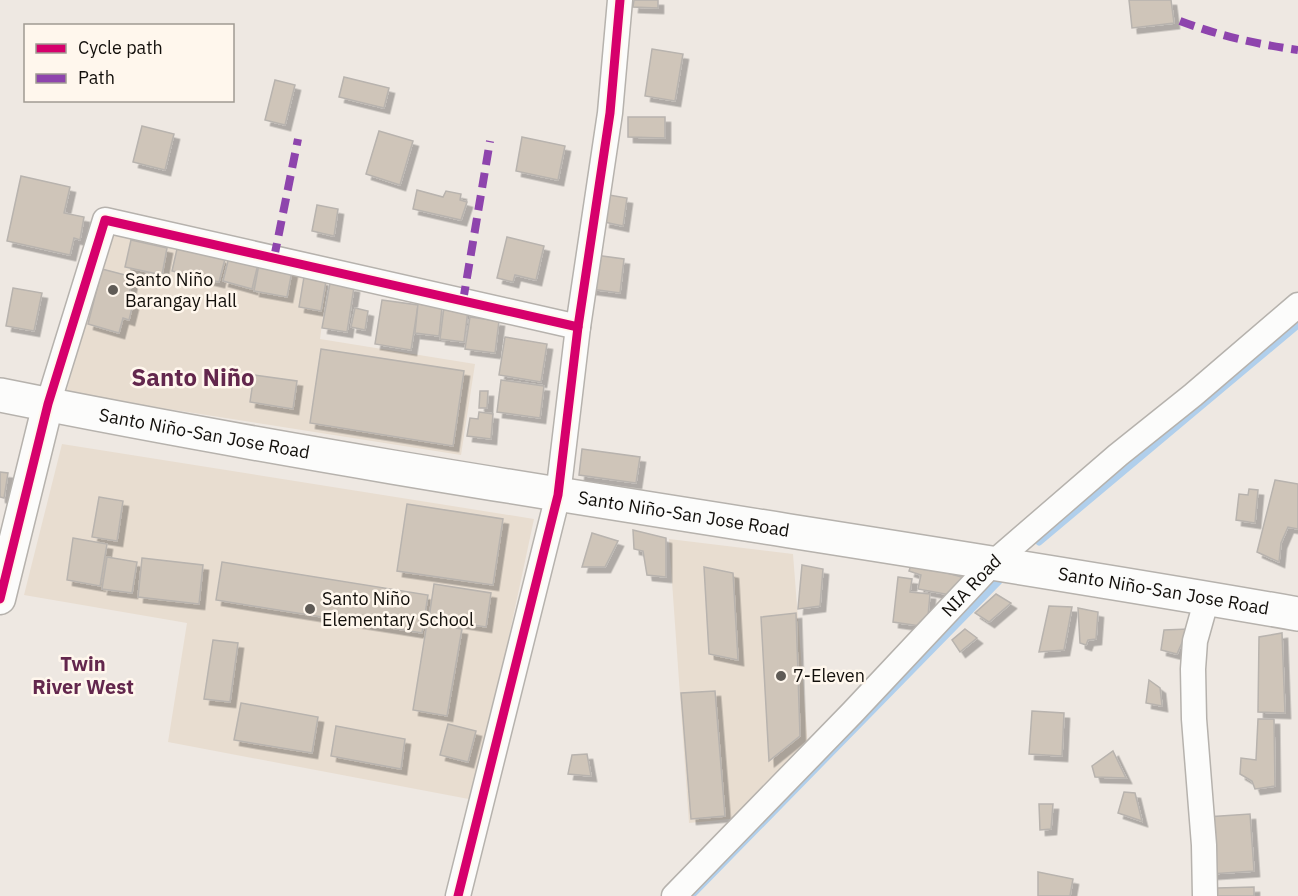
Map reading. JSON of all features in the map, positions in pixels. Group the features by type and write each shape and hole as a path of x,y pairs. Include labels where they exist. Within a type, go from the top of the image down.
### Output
{"main road":[{"name":"Santo Niño-San Jose Road","path":"0,395 558,495 993,563 1298,614"}],"street":[{"path":"458,896 558,495 578,327 597,213 610,113 620,0"},
{"path":"0,599 48,404 105,219 578,327"},
{"name":"NIA Road","path":"674,896 993,563 1298,305"},
{"path":"1206,896 1192,669 1195,641 1207,598"}],"shaded area":[{"path":"110,233 328,279 320,339 475,364 461,455 66,393"},
{"name":"Santo Niño Elementary School","path":"62,444 534,519 474,800 168,742 187,623 24,595"},
{"path":"669,539 793,554 808,748 739,818 689,823"}],"building":[{"path":"634,0 658,0 658,8 633,7"},
{"path":"1129,0 1171,0 1174,23 1132,28"},
{"path":"652,49 683,54 675,101 645,96"},
{"path":"344,77 389,88 384,108 339,97"},
{"path":"275,80 295,85 285,125 265,120"},
{"path":"628,117 665,117 665,138 628,137"},
{"path":"142,126 174,134 165,170 133,162"},
{"path":"379,131 413,141 400,185 366,174"},
{"path":"522,137 565,146 558,180 516,171"},
{"path":"21,176 70,187 64,213 84,217 80,240 74,238 70,255 7,241"},
{"path":"417,190 443,197 446,191 461,194 460,200 467,202 461,220 413,209"},
{"path":"609,195 627,198 623,226 604,222"},
{"path":"317,205 338,209 334,236 312,231"},
{"path":"507,237 544,246 536,280 515,275 513,282 497,278"},
{"path":"131,240 167,248 162,275 125,267"},
{"path":"177,249 225,259 219,282 172,271"},
{"path":"595,255 624,259 620,293 591,289"},
{"path":"229,257 258,264 252,289 223,281"},
{"path":"259,264 292,271 287,297 254,291"},
{"name":"Santo Niño Barangay Hall","path":"102,269 133,277 127,303 133,304 129,320 123,318 119,333 88,324"},
{"path":"304,277 326,281 321,311 299,307"},
{"path":"330,283 354,287 347,332 322,328"},
{"path":"13,288 42,293 34,331 6,326"},
{"path":"382,300 418,305 411,350 375,344"},
{"path":"418,304 442,307 439,336 415,333"},
{"path":"444,307 468,310 464,342 440,339"},
{"path":"355,308 368,311 365,330 351,327"},
{"path":"470,317 499,321 495,353 465,349"},
{"path":"505,337 547,344 541,382 499,375"},
{"path":"321,349 464,371 453,446 310,423"},
{"path":"254,375 297,381 293,409 250,402"},
{"path":"501,380 544,386 540,418 497,412"},
{"path":"480,391 488,391 487,408 479,408"},
{"path":"479,412 493,414 491,439 467,436 470,418 478,419"},
{"path":"582,449 640,457 636,483 579,475"},
{"path":"0,472 8,473 4,498 0,497"},
{"path":"1275,480 1298,484 1298,529 1288,527 1281,543 1279,562 1257,552"},
{"path":"1249,489 1258,490 1255,523 1236,520 1239,494 1248,495"},
{"path":"99,497 123,501 117,541 92,537"},
{"path":"407,504 503,519 493,585 397,571"},
{"path":"633,530 666,538 666,577 647,575 643,551 634,549"},
{"path":"592,533 618,541 605,567 582,567"},
{"path":"73,538 107,544 100,586 67,580"},
{"path":"107,557 137,562 132,593 102,589"},
{"path":"142,558 203,565 199,604 138,597"},
{"path":"222,562 428,595 422,633 216,600"},
{"path":"802,565 823,569 820,606 798,609"},
{"path":"911,565 969,579 956,596 918,589 921,575 909,571"},
{"path":"704,567 733,573 738,660 709,654"},
{"path":"898,577 912,579 910,592 930,594 927,627 893,622"},
{"path":"434,584 491,593 486,627 429,618"},
{"path":"996,594 1011,603 989,622 975,613"},
{"path":"1049,606 1072,607 1064,650 1039,652"},
{"path":"1078,608 1098,612 1096,639 1088,640 1086,645 1080,643"},
{"name":"7-Eleven","path":"796,613 800,736 769,761 761,617"},
{"path":"427,623 462,629 447,716 413,710"},
{"path":"965,629 977,638 960,652 952,640"},
{"path":"1188,629 1177,654 1161,650 1164,630"},
{"path":"1282,633 1285,713 1258,712 1259,637"},
{"path":"213,640 238,643 230,702 204,699"},
{"path":"1149,680 1160,688 1162,706 1146,703"},
{"path":"715,691 725,816 691,819 681,693"},
{"path":"241,703 318,717 312,753 234,740"},
{"path":"1032,711 1064,713 1062,756 1029,754"},
{"path":"1258,719 1274,719 1275,786 1255,789 1252,781 1240,774 1241,758 1256,760"},
{"path":"448,724 476,731 468,762 440,755"},
{"path":"336,726 405,739 401,769 331,756"},
{"path":"1113,751 1126,778 1095,777 1092,766"},
{"path":"587,754 591,776 568,774 572,755"},
{"path":"1124,792 1135,793 1142,821 1118,813"},
{"path":"1039,804 1053,804 1051,829 1040,830"},
{"path":"1250,814 1254,871 1210,874 1206,817"},
{"path":"1038,872 1073,879 1070,896 1038,896"},
{"path":"1254,887 1254,896 1208,896 1217,888"}],"waterway":[{"path":"1039,542 1298,325"},
{"path":"691,896 1001,579"}],"marked path":[{"path":"1180,21 1238,39 1298,50"},
{"path":"274,258 298,139"},
{"path":"463,301 490,141"}],"cycle path":[{"path":"458,896 558,495 578,327 610,113 620,0"},
{"path":"0,599 48,404 105,220 578,327"}],"place":[{"name":"Santo Niño Barangay Hall","path":"113,290"},
{"name":"Santo Niño Elementary School","path":"310,609"},
{"name":"7-Eleven","path":"781,676"}],"district":[{"name":"Santo Niño","path":"193,378"},
{"name":"Twin River West","path":"83,676"}]}
